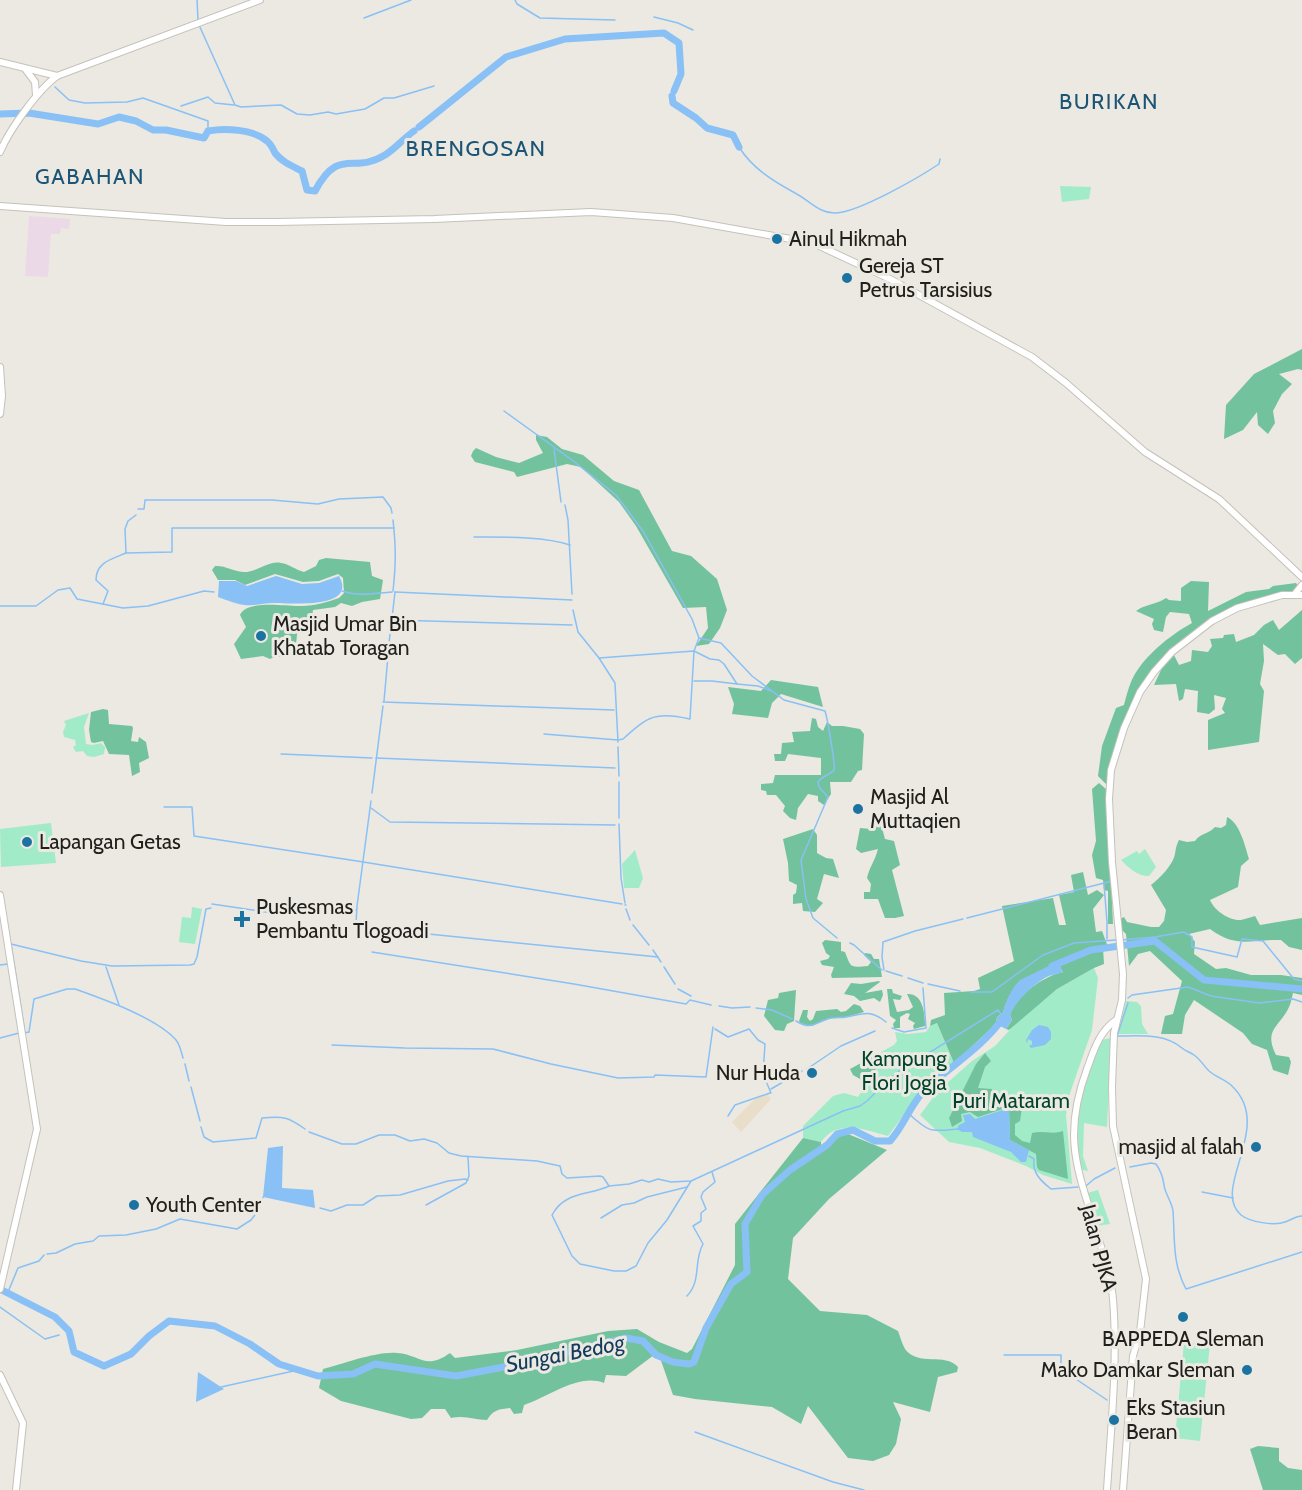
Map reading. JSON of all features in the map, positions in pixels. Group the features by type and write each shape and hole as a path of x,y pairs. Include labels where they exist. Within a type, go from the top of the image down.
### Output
{"main road":[{"path":"0,152 5,140 36,97 47,83 57,76 260,0"},
{"path":"0,62 57,76"},
{"path":"21,66 35,81 36,97"},
{"path":"0,206 226,222 434,219 583,212 632,214 674,218 813,243 828,248 890,279 1016,347 1066,383 1141,450 1219,499 1302,577"},
{"path":"0,367 2,396 0,414"},
{"path":"1293,595 1302,585"},
{"path":"1123,1490 1133,1356 1140,1332 1146,1285 1113,1126 1112,1087 1116,1020 1122,1000 1123,974 1112,862 1109,799 1114,758 1140,693 1154,672 1172,652 1212,621 1250,603 1282,595 1302,596"},
{"path":"0,895 37,1128 0,1289"},
{"name":"Jalan PJKA","path":"1107,1490 1114,1360 1113,1295 1096,1226 1077,1168 1073,1146 1073,1124 1078,1096 1095,1048 1102,1033 1116,1020"},
{"path":"0,1375 23,1423 16,1490"}],"shaded area":[{"path":"29,216 70,219 69,229 61,228 60,234 51,234 48,277 25,276"},
{"path":"768,1094 771,1099 741,1132 732,1122 758,1096"}],"green space":[{"path":"1060,186 1091,187 1089,199 1062,202"},
{"path":"1302,349 1302,370 1279,374 1292,384 1282,394 1273,411 1275,423 1268,434 1258,425 1257,412 1243,430 1224,439 1226,405 1254,374"},
{"path":"536,435 547,437 562,449 583,455 614,481 639,490 672,551 691,556 717,579 727,610 720,628 709,644 696,646 708,628 706,607 683,608 636,526 619,502 581,467 567,464 517,477 514,472 475,462 471,456 476,448 496,457 519,463 543,453 536,440"},
{"path":"326,558 370,562 372,576 383,580 380,599 352,606 341,603 335,607 313,610 311,625 298,625 295,654 270,659 263,656 241,659 234,644 246,627 240,615 244,610 259,605 321,604 339,598 344,593 343,578 338,574 319,581 303,582 275,574 245,585 235,580 218,580 212,570 215,566 248,572 276,563 304,572 316,566 319,560"},
{"path":"1191,581 1209,582 1208,611 1246,592 1296,583 1298,586 1297,589 1288,593 1251,601 1232,609 1192,633 1139,691 1117,738 1107,785 1098,776 1102,746 1116,708 1124,705 1131,682 1149,656 1192,623 1189,614 1170,612 1166,617 1163,632 1154,630 1152,624 1154,619 1136,611 1166,598 1181,601 1181,588"},
{"path":"1302,610 1302,658 1295,664 1285,654 1278,655 1263,644 1264,661 1260,684 1264,691 1259,742 1208,750 1208,720 1225,713 1222,709 1226,698 1214,695 1215,709 1209,714 1197,712 1198,691 1185,689 1183,699 1179,701 1176,684 1154,685 1162,668 1174,655 1179,665 1191,661 1192,650 1208,652 1212,646 1210,639 1234,634 1236,642 1254,635 1273,620 1279,630"},
{"path":"771,680 818,687 823,707 781,694 772,703 768,718 732,714 734,704 728,687 761,691"},
{"path":"108,710 109,724 132,726 131,741 138,742 139,737 146,742 149,758 139,763 140,772 132,776 129,755 109,754 103,741 91,742 89,730 91,712"},
{"path":"89,713 84,727 86,744 101,743 105,747 104,754 94,757 87,756 83,751 76,752 73,747 76,745 75,740 64,737 63,732 66,725 64,721"},
{"path":"812,718 816,719 818,727 823,731 827,722 832,726 860,729 864,734 862,770 858,771 851,782 830,782 831,794 824,805 818,801 818,796 808,794 798,808 796,820 783,811 785,806 776,795 767,795 766,791 761,790 761,784 773,783 775,775 821,775 821,758 788,754 785,761 775,761 774,754 781,754 782,743 794,742 792,732 810,731"},
{"path":"1099,783 1107,790 1113,924 1108,924 1108,891 1104,890 1103,880 1096,878 1092,855 1096,841 1092,789"},
{"path":"1227,817 1239,829 1249,859 1241,866 1238,887 1210,900 1212,904 1222,914 1232,919 1241,920 1255,916 1260,925 1302,918 1302,950 1289,947 1281,940 1236,941 1210,929 1189,934 1195,942 1194,954 1216,969 1226,968 1251,975 1302,978 1302,995 1293,993 1289,1007 1274,1029 1271,1039 1276,1055 1289,1057 1291,1062 1288,1075 1273,1070 1267,1050 1252,1044 1243,1033 1194,1000 1185,1015 1182,1034 1161,1034 1165,1016 1173,1014 1182,981 1150,951 1138,954 1129,966 1126,934 1121,929 1120,919 1124,917 1127,922 1159,927 1164,921 1166,910 1151,885 1172,863 1179,840 1195,841 1199,836 1215,827 1221,828 1226,825"},
{"path":"877,822 881,824 885,839 894,841 900,865 892,870 904,916 885,918 878,899 864,899 864,892 870,892 871,884 867,878 878,849 861,853 856,849 860,828 871,829 872,824"},
{"name":"Lapangan Getas","path":"51,823 56,863 1,867 0,829"},
{"path":"813,829 817,835 817,853 833,859 839,878 824,874 817,899 823,903 815,912 803,911 802,903 793,904 793,895 796,893 797,885 789,881 783,839"},
{"path":"1145,849 1156,867 1149,876 1130,869 1121,860 1137,851 1139,854"},
{"path":"635,850 643,878 639,888 624,888 622,864"},
{"path":"1083,872 1088,895 1097,890 1104,895 1093,909 1096,932 1102,931 1108,947 1103,948 1104,964 1057,989 1009,1030 1006,1029 1012,1020 1010,1015 1013,1008 1024,994 1039,982 1063,972 1057,962 1030,976 1011,994 1003,1013 997,1017 996,1024 954,1063 937,1023 930,1026 931,1020 945,1015 944,993 980,989 978,978 1014,961 1002,906 1053,898 1059,925 1066,925 1059,895 1074,892 1071,875"},
{"path":"192,907 202,909 195,944 179,942 182,917 191,918"},
{"path":"825,940 841,942 841,951 845,952 850,964 854,966 868,966 871,962 864,955 865,953 871,954 874,959 879,959 882,977 832,978 834,967 822,965 820,961 830,956 826,953 822,943"},
{"name":"Puri Mataram","path":"1094,968 1098,978 1092,1030 1069,1096 1066,1115 1072,1184 1043,1175 980,1148 949,1142 920,1115 938,1091 972,1061 995,1046 1019,1020 1057,989"},
{"path":"879,981 865,993 882,990 883,995 880,1002 874,998 860,1001 854,996 844,994 851,983"},
{"path":"887,989 892,989 893,993 902,996 900,1000 893,999 897,1012 913,1007 907,994 917,997 924,1010 925,1026 914,1029 915,1023 908,1019 910,1014 907,1013 900,1017 900,1028 894,1028 893,1024 896,1020 890,1016"},
{"path":"796,990 794,1021 787,1024 784,1031 775,1030 764,1016 768,1000 778,998 779,993"},
{"path":"1126,1001 1137,1002 1141,1006 1142,1024 1148,1034 1118,1034"},
{"path":"854,1004 860,1006 864,1012 843,1018 831,1018 812,1026 801,1024 799,1021 803,1010 808,1010 807,1017 810,1021 816,1011 837,1009 841,1012"},
{"name":"Kampung Flori Jogja","path":"937,1023 954,1063 923,1089 888,1136 871,1131 844,1128 836,1130 821,1142 803,1138 803,1126 833,1096 844,1093 858,1097 877,1067 872,1057 894,1045 897,1041 895,1032 908,1034 926,1032 930,1026"},
{"path":"1111,1038 1107,1127 1084,1123 1083,1156 1088,1171 1079,1169 1077,1135 1080,1103 1101,1040"},
{"path":"985,1053 991,1061 985,1067 978,1088 992,1089 993,1097 1011,1100 1022,1108 1020,1121 1015,1124 1015,1135 1022,1141 1030,1143 1032,1133 1063,1131 1068,1179 1039,1170 1036,1154 1010,1140 1009,1107 978,1117 970,1112 961,1114 962,1121 952,1127 949,1118 976,1064"},
{"path":"872,1057 877,1067 863,1088 860,1079 853,1075 850,1069"},
{"path":"848,1134 887,1150 829,1199 793,1238 788,1279 820,1311 867,1315 898,1331 905,1349 910,1354 924,1359 946,1360 958,1367 957,1372 938,1377 930,1412 893,1402 901,1419 896,1444 889,1455 873,1461 848,1458 808,1406 801,1424 772,1407 673,1395 658,1352 626,1376 606,1375 604,1383 584,1381 574,1383 524,1405 522,1413 514,1414 510,1408 503,1409 494,1412 487,1420 451,1418 445,1409 431,1409 422,1418 411,1419 341,1401 319,1388 323,1369 370,1356 397,1353 434,1361 450,1353 455,1358 517,1350 608,1331 637,1329 659,1342 687,1353 692,1349 735,1265 735,1224 803,1138 821,1142 821,1145 826,1148 840,1136"},
{"path":"1098,1190 1110,1224 1096,1226 1084,1194"},
{"path":"1184,1342 1210,1344 1200,1441 1175,1438"},
{"path":"1258,1446 1279,1448 1279,1461 1288,1468 1302,1470 1302,1490 1263,1490 1250,1449"}],"water":[{"path":"276,576 302,584 319,583 339,576 342,587 339,595 320,602 245,605 218,597 219,581 236,581 247,586"},
{"path":"1057,962 1063,972 1049,976 1026,993 1012,1010 1010,1015 1012,1020 1006,1029 996,1024 997,1017 1003,1013 1009,995 1020,980"},
{"path":"1039,1025 1048,1027 1051,1039 1045,1045 1031,1048 1029,1045 1032,1045 1032,1041 1028,1039 1027,1043 1026,1040 1032,1030"},
{"path":"1009,1108 1010,1140 1029,1150 1026,1162 1021,1162 1011,1152 973,1137 972,1132 962,1132 957,1129 965,1122 963,1115 970,1114 975,1119"},
{"path":"283,1146 282,1188 313,1190 315,1208 263,1197 268,1148"},
{"path":"198,1372 221,1387 224,1389 196,1402"}],"waterway":[{"path":"197,0 198,20"},
{"path":"364,18 411,0"},
{"path":"515,0 517,4 540,18 615,20"},
{"path":"654,17 678,23 693,30"},
{"path":"199,25 235,105 241,107 281,105 297,114 310,115 328,112 336,114 365,109 384,98 394,98 434,86"},
{"path":"419,127 506,57 565,39 664,33 679,43 681,74 674,91"},
{"path":"55,87 69,100 85,103 127,102 143,98 208,121 208,131"},
{"path":"672,96 673,103 707,128 733,135 739,147"},
{"path":"181,106 208,97 215,103 234,105"},
{"path":"0,114 29,113 98,124 119,117 136,121 153,130 166,130 204,138 208,131 247,132 267,141 281,159 302,171 307,190 315,191 331,169 339,165 364,163 385,155 414,131"},
{"path":"739,147 750,161 779,184 819,209 830,213 846,211 873,201 939,164 940,159"},
{"path":"504,411 616,495 643,531 692,619 699,638 694,651 690,719 669,716 653,717 639,725 623,739 618,740 544,734"},
{"path":"554,449 561,502"},
{"path":"138,509 144,509 145,500 272,500 318,504 339,499 383,497 392,513"},
{"path":"565,505 568,520 572,594"},
{"path":"103,604 108,591 96,580 97,574 102,565 110,559 126,553 125,529 128,521 136,515"},
{"path":"393,520 395,572 393,591"},
{"path":"126,553 172,552 172,528 394,528"},
{"path":"474,537 536,539 570,545"},
{"path":"0,606 36,606 58,590 70,588 77,599 123,608 148,606 204,591 214,592"},
{"path":"342,591 361,594 392,592"},
{"path":"395,592 572,600"},
{"path":"392,618 395,592"},
{"path":"573,610 578,632 599,658"},
{"path":"391,620 572,625"},
{"path":"384,701 391,622"},
{"path":"699,638 721,643 752,676 784,700 825,711 834,770 818,782 819,787 828,797 801,860 806,899 813,918 837,938"},
{"path":"618,742 615,683 599,658 694,651 710,659 719,660 737,684 694,681"},
{"path":"737,684 758,686 771,691"},
{"path":"383,702 614,710"},
{"path":"372,793 383,706"},
{"path":"618,747 619,776"},
{"path":"281,754 372,758"},
{"path":"376,758 615,768"},
{"path":"619,782 619,818"},
{"path":"371,801 357,906 356,923 359,927 658,957"},
{"path":"164,807 192,807 194,836 622,904"},
{"path":"371,808 390,822 615,825"},
{"path":"619,824 621,878 625,903"},
{"path":"967,918 1112,881"},
{"path":"1104,884 1107,939"},
{"path":"212,904 272,913 313,908 356,910"},
{"path":"25,1033 11,944 112,966 190,965 194,964 197,957 206,909 211,908"},
{"path":"626,909 630,920"},
{"path":"884,970 883,942 963,919"},
{"path":"633,925 649,945"},
{"path":"1121,940 1184,932 1192,937 1192,947 1237,957 1242,939 1263,941 1294,979 1302,981"},
{"path":"971,992 992,992 1043,955 1074,943 1116,940"},
{"name":"Sungai Bedog","path":"1052,966 1091,950 1155,941 1204,980 1302,989"},
{"path":"850,943 882,970"},
{"path":"653,950 661,962"},
{"path":"372,952 686,1004 690,1000 711,1005"},
{"path":"0,965 8,964"},
{"path":"106,967 119,1005"},
{"path":"664,967 675,984"},
{"path":"886,971 902,976"},
{"path":"908,978 923,983"},
{"path":"928,984 960,991"},
{"path":"1128,998 1132,995 1188,987 1211,996 1259,1003 1293,999 1302,1002"},
{"path":"892,1028 904,1032 926,1028 923,988"},
{"path":"24,1033 29,1032 34,999 67,989 75,989 129,1010 156,1024 176,1040 183,1058"},
{"path":"678,989 691,996"},
{"path":"1117,1036 1128,1003"},
{"path":"719,1006 750,1007"},
{"path":"756,1008 772,1010 792,1019"},
{"path":"309,1132 342,1144 356,1144 379,1135 395,1135 410,1141 424,1139 437,1143 449,1153 461,1156 537,1161 560,1166 562,1174 567,1178 600,1176 609,1186 658,1179 671,1182 691,1181 843,1111 860,1106 898,1072 998,1010 1001,1014"},
{"path":"796,1021 811,1025 827,1019 871,1014 886,1022"},
{"name":"Sungai Bedog","path":"0,1289 55,1317 69,1331 74,1352 104,1366 131,1354 169,1321 215,1326 250,1344 279,1364 318,1376 353,1374 375,1364 456,1376 626,1338 643,1341 656,1355 673,1362 689,1364 694,1362 706,1328 731,1284 747,1272 745,1224 762,1195 790,1170 827,1145 837,1134 853,1130 875,1141 890,1141 924,1091 976,1048 1003,1018"},
{"path":"332,1045 493,1049 618,1078 654,1077 655,1075 706,1077 713,1027"},
{"path":"715,1029 728,1037 749,1029 758,1040 765,1044 763,1074 771,1093"},
{"path":"807,1069 841,1046 875,1031"},
{"path":"0,1038 19,1033"},
{"path":"1117,1036 1152,1036 1175,1043 1194,1055 1209,1071 1232,1086 1243,1102 1247,1120 1246,1138 1233,1189 1233,1203 1241,1215 1262,1223 1275,1224 1302,1216"},
{"path":"185,1064 189,1081"},
{"path":"771,1089 802,1071"},
{"path":"191,1087 200,1121"},
{"path":"728,1116 735,1105 770,1093"},
{"path":"909,1114 932,1130 959,1129"},
{"path":"201,1127 204,1137 213,1142 256,1138 262,1118 285,1118 305,1129"},
{"path":"1029,1156 1034,1159 1034,1168 1038,1176 1051,1189 1078,1187"},
{"path":"426,1205 466,1183 469,1176 468,1157"},
{"path":"1130,1167 1151,1163 1156,1164 1160,1172 1172,1208 1176,1260 1186,1289 1302,1252"},
{"path":"1086,1186 1115,1168"},
{"path":"687,1296 694,1284 698,1257 703,1244 693,1226 701,1221 701,1213 706,1209 701,1197 703,1192 715,1182 712,1172"},
{"path":"320,1208 331,1211 347,1205 363,1205 377,1196 400,1195 448,1181 468,1180"},
{"path":"609,1186 570,1198 557,1207 552,1215 572,1256 580,1264 614,1271 626,1271 636,1266 648,1243 667,1220 691,1181"},
{"path":"601,1218 622,1205 687,1187"},
{"path":"1202,1192 1233,1198"},
{"path":"47,1254 56,1253 75,1244 93,1241 99,1236 126,1235 156,1229 180,1219 237,1229 251,1220 258,1211 263,1197"},
{"path":"8,1292 18,1268 39,1261 44,1255"},
{"path":"0,1307 45,1339 59,1335"},
{"path":"1004,1355 1061,1355 1061,1369 1107,1400"},
{"path":"221,1387 298,1370"},
{"path":"695,1432 833,1482 864,1490"}],"place":[{"name":"Ainul Hikmah","path":"777,239"},
{"name":"Gereja ST Petrus Tarsisius","path":"847,278"},
{"name":"Masjid Umar Bin Khatab Toragan","path":"261,636"},
{"name":"Masjid Al Muttaqien","path":"858,809"},
{"name":"Lapangan Getas","path":"27,842"},
{"name":"Puskesmas Pembantu Tlogoadi","path":"242,919"},
{"name":"Nur Huda","path":"812,1073"},
{"name":"masjid al falah","path":"1256,1147"},
{"name":"Youth Center","path":"134,1205"},
{"name":"BAPPEDA Sleman","path":"1183,1317"},
{"name":"Mako Damkar Sleman","path":"1247,1370"},
{"name":"Eks Stasiun Beran","path":"1114,1420"}],"district":[{"name":"BURIKAN","path":"1109,101"},
{"name":"BRENGOSAN","path":"476,148"},
{"name":"GABAHAN","path":"90,176"}]}
